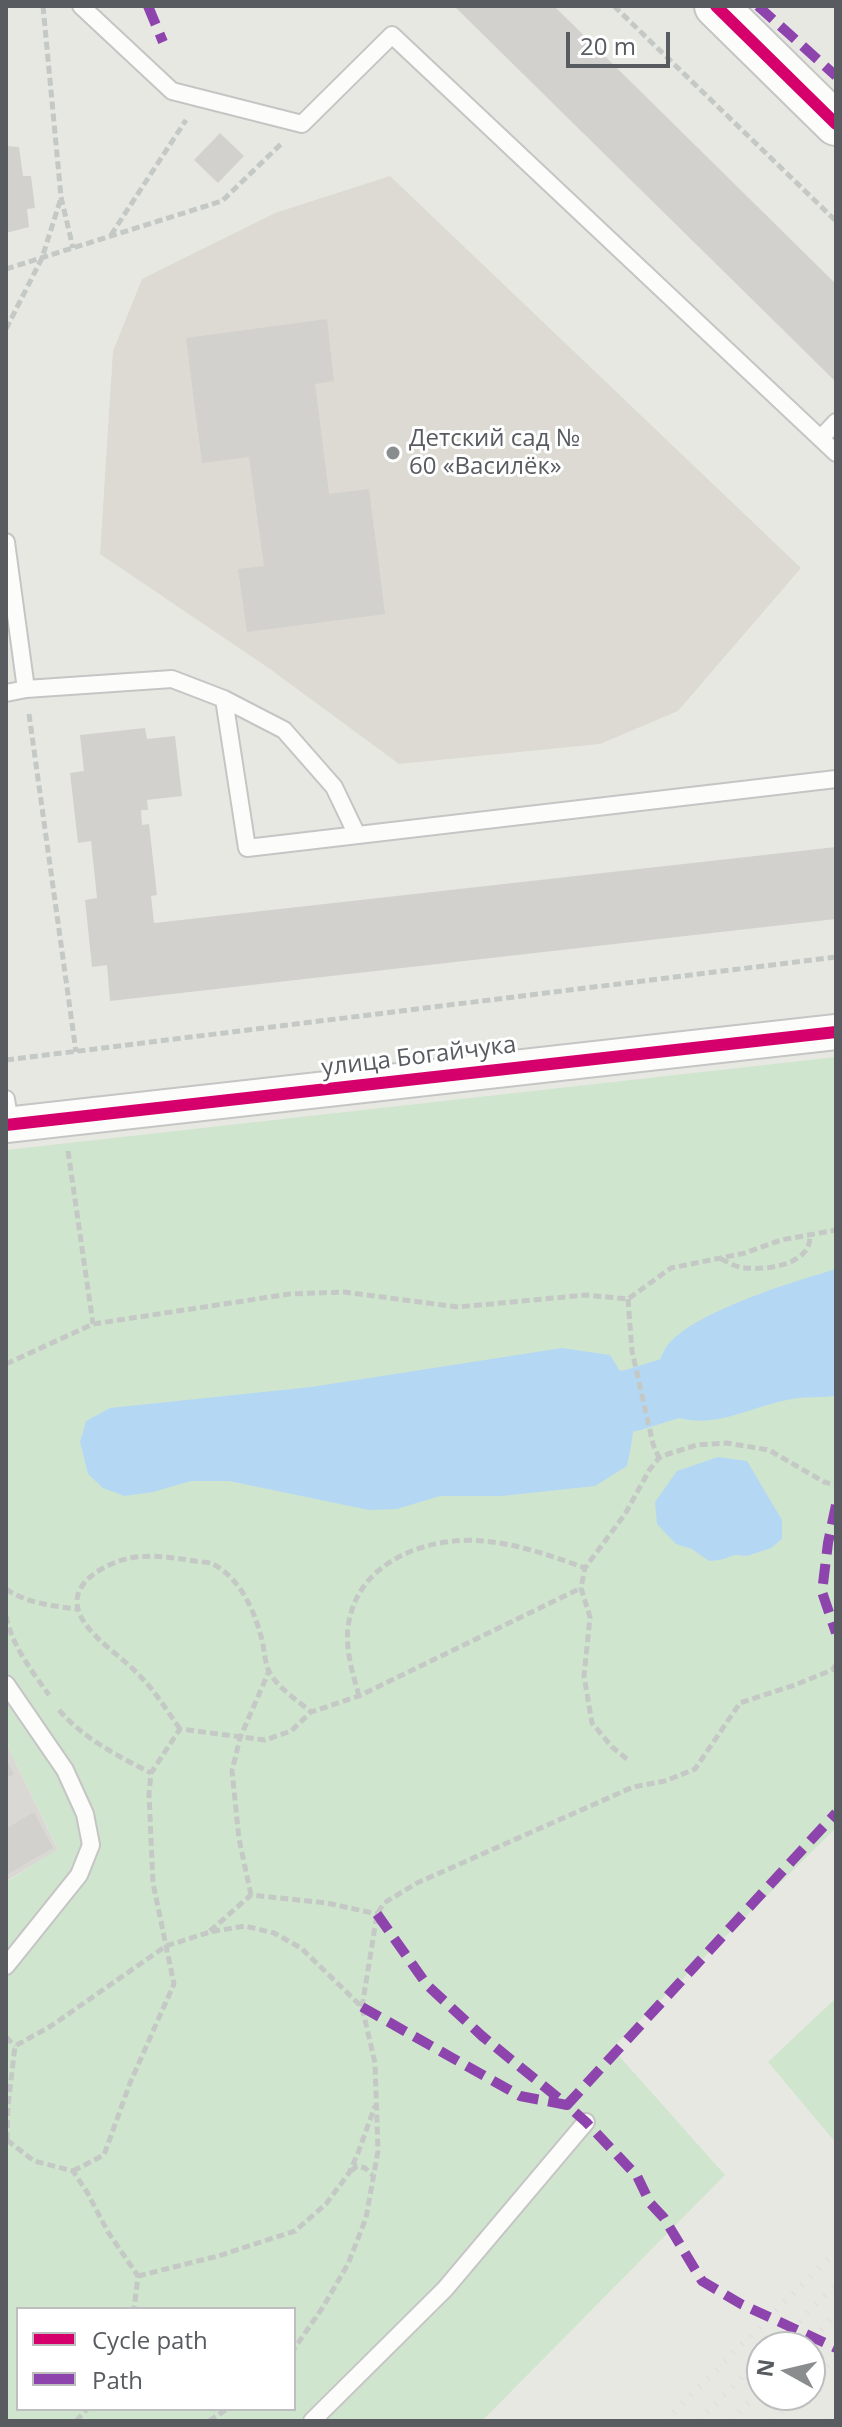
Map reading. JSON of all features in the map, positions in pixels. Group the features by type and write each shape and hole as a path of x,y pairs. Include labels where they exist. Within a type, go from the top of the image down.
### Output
{"street":[{"path":"716,6 836,124"},
{"name":"улица Богайчука","path":"7,1116 836,1032"}],"lane":[{"path":"81,6 172,91 302,124 392,35 836,453"},
{"path":"821,438 836,422"},
{"path":"6,542 26,689"},
{"path":"6,693 172,679 224,699 284,730 334,787 357,835"},
{"path":"224,699 247,848 836,779"},
{"path":"6,1684 65,1770 85,1814 91,1845 79,1875 6,1966"},
{"path":"312,2421 445,2289 586,2122"}],"path":[{"path":"43,6 61,197 73,248"},
{"path":"614,6 836,221"},
{"path":"110,236 200,98"},
{"path":"6,269 222,201 302,124"},
{"path":"6,329 42,258 61,197"},
{"path":"26,689 76,1052"},
{"path":"6,1060 836,957"},
{"path":"66,1143 93,1324"},
{"path":"6,1364 93,1324 289,1294 344,1292 458,1307 586,1295 628,1299 671,1268 745,1253 781,1240 836,1230"},
{"path":"720,1258 742,1268 780,1266 801,1257 811,1242 810,1234"},
{"path":"628,1299 632,1351 659,1458"},
{"path":"627,1759 592,1723 584,1676 590,1617 581,1588 585,1568 625,1514 650,1469 659,1458 697,1445 727,1443 769,1450 824,1482 836,1485"},
{"path":"359,1696 347,1639 350,1616 357,1598 370,1579 392,1560 413,1550 448,1541 482,1541 519,1547 585,1568"},
{"path":"311,1712 269,1671 260,1632 246,1596 212,1564 162,1555 133,1557 108,1564 86,1580 77,1593 78,1609 84,1623 150,1686 180,1729 265,1740 291,1731 311,1712 359,1696 581,1588"},
{"path":"6,1589 16,1596 78,1609"},
{"path":"6,1616 21,1654 75,1728 114,1754 151,1773"},
{"path":"296,2346 348,2264 366,2218 378,2151 375,2063 362,2007 377,1914 384,1903 417,1883 633,1787 665,1781 695,1769 740,1703 795,1685 832,1670 836,1665"},
{"path":"251,1895 239,1839 232,1771 240,1738 269,1671"},
{"path":"15,2046 6,2141 34,2161 73,2171 104,2155 130,2083 174,1984 153,1883 150,1809 151,1773 180,1729"},
{"path":"210,1932 251,1895 327,1903 377,1914"},
{"path":"15,2046 51,2026 166,1946 210,1932 245,1926 274,1933 301,1948 362,2007"},
{"path":"6,2037 15,2046"},
{"path":"349,2173 376,2103"},
{"path":"138,2276 218,2256 295,2231 326,2204 357,2166 365,2168 372,2176"},
{"path":"73,2171 138,2276 134,2307"}],"shaded area":[{"name":"Детский сад № 60 «Василёк»","path":"390,176 801,568 678,711 600,744 399,764 270,669 100,554 113,351 142,279 275,213"},
{"path":"6,1743 58,1850 6,1881"}],"green space":[{"path":"836,1057 836,1828 612,2048 725,2175 482,2421 6,2421 6,1882 58,1849 6,1743 6,1150"},
{"path":"836,1998 836,2143 768,2062"}],"water":[{"path":"836,1269 836,1396 793,1399 707,1420 679,1418 662,1404 658,1391 658,1369 665,1349 677,1336 695,1323 744,1300"},
{"path":"562,1348 610,1355 631,1396 634,1420 627,1466 595,1486 502,1496 440,1496 397,1509 369,1510 229,1481 191,1481 153,1492 124,1496 103,1488 88,1474 80,1442 86,1421 110,1408 311,1387"},
{"path":"718,1457 747,1461 782,1520 782,1539 771,1548 747,1556 735,1555 709,1561 692,1549 676,1544 657,1524 655,1502 677,1471"}],"building":[{"path":"454,6 554,6 836,284 836,382"},
{"path":"220,133 244,156 218,183 194,160"},
{"path":"6,146 19,147 23,176 31,176 35,208 27,209 29,227 6,233"},
{"path":"327,319 334,381 315,384 329,494 369,489 385,614 247,632 238,569 264,566 249,457 202,463 186,338"},
{"path":"145,728 147,739 175,736 182,796 147,800 148,810 141,810 142,825 149,824 157,895 151,896 154,923 836,847 836,919 110,1001 107,965 92,967 85,900 97,898 91,841 78,843 70,773 84,771 80,735"},
{"path":"6,1758 14,1774 6,1778"},
{"path":"34,1812 53,1848 6,1875 6,1829"}],"waterway":[{"path":"548,1416 633,1400 836,1337"}],"railway":[{"path":"665,2421 836,2251"},
{"path":"789,2331 836,2285"},
{"path":"820,2331 836,2315"},
{"path":"826,2367 836,2357"},
{"path":"698,2421 746,2374"},
{"path":"730,2421 746,2405"},
{"path":"772,2421 782,2411"},
{"path":"828,2421 836,2413"}],"marked path":[{"path":"148,6 163,42"},
{"path":"758,6 836,76"},
{"path":"836,1505 822,1592 836,1633"},
{"path":"377,1914 427,1985 482,2036 567,2105 836,1813"},
{"path":"362,2007 520,2096 567,2105 637,2176 650,2203 664,2218 702,2281 741,2304 836,2348"}],"cycle path":[{"path":"716,6 836,124"},
{"path":"6,1125 836,1032"}],"place":[{"name":"Детский сад № 60 «Василёк»","path":"393,453"}]}
